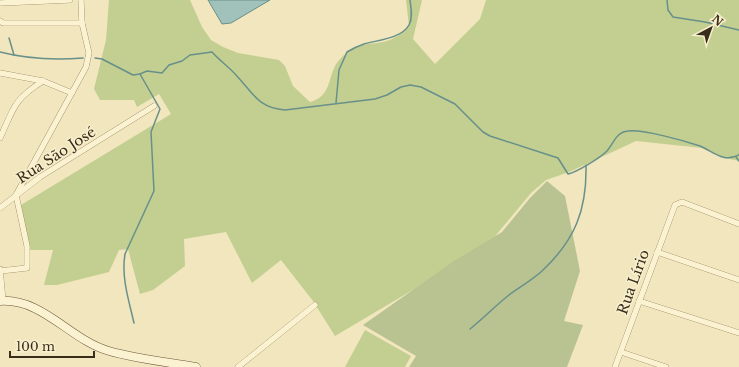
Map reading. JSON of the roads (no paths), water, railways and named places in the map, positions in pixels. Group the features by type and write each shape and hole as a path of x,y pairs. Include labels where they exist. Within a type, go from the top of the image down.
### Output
{"main road":[{"path":"1,301 20,303 34,307 86,342 108,351 196,367"}],"street":[{"path":"0,3 9,1 70,0"},
{"path":"0,208 16,195 86,67 89,53 82,24 81,0"},
{"path":"0,21 3,23 82,24"},
{"path":"0,73 43,81 72,93"},
{"path":"0,136 15,103 26,92 43,81"},
{"name":"Rua São José","path":"0,271 27,268 27,246 16,195 40,177 154,106"},
{"name":"Rua Lírio","path":"615,367 675,205 682,202 739,224"},
{"path":"657,252 739,280"},
{"path":"0,271 1,301"},
{"path":"639,301 739,333"},
{"path":"238,367 315,305"},
{"path":"621,352 666,367"}],"water":[{"path":"208,0 270,0 231,23 222,24"}],"waterway":[{"path":"336,103 339,70 347,52 364,44 395,36 405,30 411,19 410,0"},
{"path":"667,0 668,10 673,17 705,22 739,30"},
{"path":"9,38 14,55"},
{"path":"0,52 42,58 83,58"},
{"path":"95,58 102,59 133,75 147,71 162,73 169,65 182,61 190,55 212,52 262,103 276,109 285,110 375,99 387,95 401,87 410,85 421,87 455,104 483,132 490,136 558,158 568,174 582,168 599,157 607,151 621,133 628,131 643,132 685,141 700,146 723,157 728,158 739,155"},
{"path":"134,323 125,280 125,254 154,191 151,132 160,109 140,74"},
{"path":"736,157 739,161"},
{"path":"470,329 504,299 542,271 563,248 571,236 581,210 586,181 586,165"}]}
